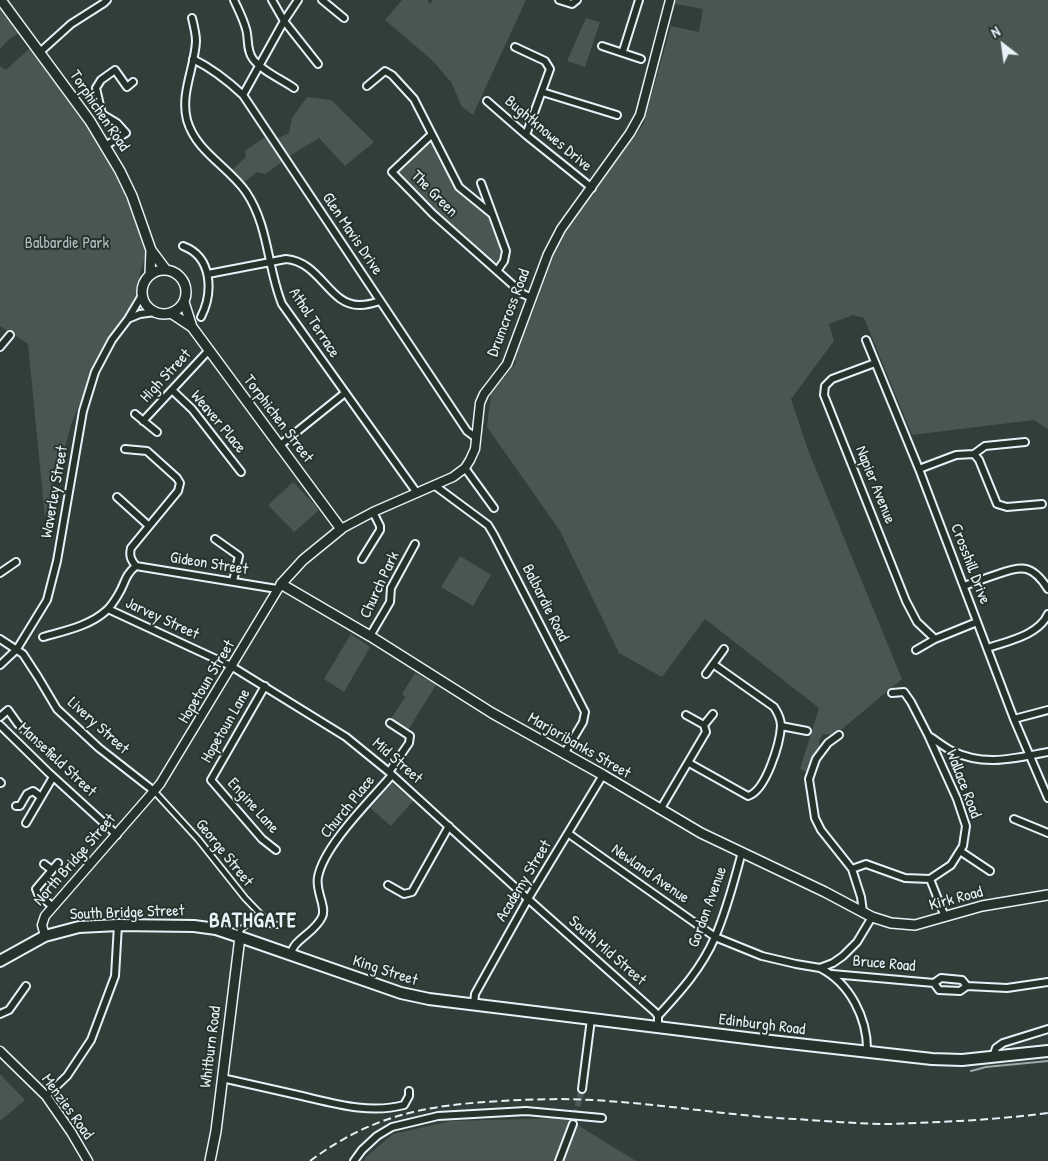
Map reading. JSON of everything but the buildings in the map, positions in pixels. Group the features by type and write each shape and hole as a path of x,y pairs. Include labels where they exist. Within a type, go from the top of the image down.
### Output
{"main road":[{"name":"Torphichen Road","path":"1,0 90,121 120,170 132,196 151,250"},
{"path":"151,250 166,270 177,275 182,280 186,289 184,302 178,309 165,314 149,309 141,297 143,286 150,276 157,271 166,270"},
{"path":"150,276 151,250"},
{"name":"Torphichen Street","path":"184,302 192,326 341,529"},
{"name":"Torphichen Street","path":"171,313 192,326"},
{"path":"279,587 303,560 341,529"},
{"name":"Marjoribanks Street","path":"279,587 370,636 492,713 603,775 701,833 872,917"},
{"name":"Kirk Road","path":"872,917 891,923 915,925 982,906 1048,895"},
{"name":"South Bridge Street","path":"45,936 80,927 118,925 194,926 216,929 290,955"},
{"path":"0,961 45,936"},
{"name":"Whitburn Road","path":"210,1161 216,1131 240,937"},
{"name":"King Street","path":"290,955 401,993 429,1000 474,1004"},
{"name":"Edinburgh Road","path":"474,1004 932,1059 962,1060 1048,1051"}],"street":[{"path":"40,52 71,24 107,0"},
{"path":"234,0 244,19 247,44 252,58 260,66 294,88"},
{"path":"272,0 284,21 318,64"},
{"path":"243,95 284,21 298,0"},
{"path":"322,0 344,18"},
{"path":"559,0 572,4 577,0"},
{"path":"622,51 639,0"},
{"name":"Drumcross Road","path":"465,468 475,449 480,403 484,394 507,364 548,254 556,238 630,133 640,115 670,0"},
{"name":"Athol Terrace","path":"192,18 196,40 185,106 191,133 200,146 223,166 246,192 262,222 275,286 282,304 418,493"},
{"path":"602,46 641,58"},
{"path":"515,47 546,61 550,69 526,135"},
{"name":"Glen Mavis Drive","path":"193,59 212,68 243,95 467,431 476,437"},
{"path":"105,146 126,133 117,123 102,114 96,88 101,80 115,70 127,87 133,82"},
{"name":"The Green","path":"367,86 382,72 385,71 392,75 414,99 459,187 492,214"},
{"path":"542,92 617,115"},
{"name":"Bughtknowes Drive","path":"487,101 592,188"},
{"name":"The Green","path":"431,135 392,172 433,214 523,294 532,298"},
{"name":"The Green","path":"481,183 506,251 504,261 497,271"},
{"path":"183,246 193,249 208,274 210,287 208,299 201,317"},
{"path":"208,274 286,258 304,263 319,275 336,295 348,302 362,306 380,301"},
{"name":"Waverley Street","path":"0,665 17,649 47,600 58,561 84,411 95,372 112,340 128,319 141,297"},
{"path":"128,319 140,314 155,312"},
{"path":"0,347 10,335"},
{"name":"Crosshill Drive","path":"866,340 919,469 1014,719 1047,794"},
{"name":"High Street","path":"144,421 209,350"},
{"name":"Napier Avenue","path":"875,363 832,380 825,386 824,395 906,601 917,622 935,639"},
{"name":"Weaver Place","path":"172,390 192,408 241,472"},
{"path":"279,446 345,392"},
{"name":"High Street","path":"135,414 156,432"},
{"path":"919,469 956,455 974,454 984,446 1025,442"},
{"path":"42,636 72,629 96,619 108,609 122,589 128,573 136,566 130,555 131,548 178,490 180,483 177,478 147,451 124,448"},
{"path":"974,454 979,460 997,504 1007,507 1042,504"},
{"path":"341,529 373,512 453,477 465,468 494,508"},
{"name":"Balbardie Road","path":"434,485 488,525 585,712 583,722 564,754"},
{"path":"118,497 149,526"},
{"path":"362,559 380,530 373,512"},
{"path":"215,539 239,556 233,581"},
{"name":"Church Park","path":"370,636 390,602 392,588 415,544"},
{"path":"0,572 16,562"},
{"name":"Gideon Street","path":"136,566 279,587"},
{"path":"964,586 1016,568 1029,570 1040,577 1048,589"},
{"name":"Hopetoun Street","path":"154,791 164,779 279,587"},
{"name":"Jarvey Street","path":"108,609 231,666"},
{"path":"988,648 1032,631 1046,619 1048,614"},
{"path":"916,650 935,639 977,622"},
{"path":"0,639 17,649"},
{"name":"Livery Street","path":"17,649 44,687 57,710 77,729 154,791"},
{"path":"706,674 724,649"},
{"path":"689,763 745,795 752,795 772,766 781,726 778,712 713,664"},
{"name":"Mid Street","path":"231,666 346,737 391,773 528,899"},
{"name":"Hopetoun Lane","path":"211,780 265,686"},
{"name":"Wallace Road","path":"892,692 904,692 911,702 957,799 966,826 963,846 960,852 951,865 930,879"},
{"path":"0,717 8,710 18,724 31,736"},
{"path":"1014,719 1048,710"},
{"path":"704,725 713,714"},
{"path":"660,810 706,732 704,725 686,715"},
{"name":"Church Place","path":"290,955 296,943 322,919 324,912 317,890 318,876 326,858 342,834 391,773 409,743 410,736 390,723"},
{"name":"Mansefield Street","path":"0,725 53,777 117,834"},
{"path":"781,726 807,731"},
{"path":"839,735 828,744 816,759 809,779 816,818 821,830 852,869 861,897 863,912"},
{"path":"928,735 953,751 978,760 998,761 1048,752"},
{"name":"Academy Street","path":"474,1004 474,994 528,899 603,775"},
{"path":"26,823 53,777"},
{"name":"Engine Lane","path":"211,780 262,839 276,850"},
{"path":"16,806 20,806 27,794 34,791 41,797"},
{"name":"North Bridge Street","path":"45,936 42,925 43,920 154,791"},
{"name":"George Street","path":"154,791 198,839 244,898 270,924 277,925"},
{"path":"1014,819 1048,833"},
{"path":"392,885 404,894 412,892 449,826"},
{"name":"Newland Avenue","path":"569,834 715,937 762,956 820,968 832,974"},
{"name":"Gordon Avenue","path":"658,1016 694,973 715,937 742,852"},
{"path":"960,852 990,872"},
{"path":"53,907 38,894 36,889 58,863"},
{"path":"44,864 52,870"},
{"path":"852,869 866,864 905,878 930,879 945,917"},
{"name":"South Mid Street","path":"528,899 658,1016"},
{"path":"240,937 240,930 260,914"},
{"path":"820,968 833,963 843,956 857,942 872,917"},
{"path":"46,1096 67,1076 91,1040 115,976 118,925"},
{"path":"832,974 850,995 858,1009 867,1039 867,1052"},
{"name":"Bruce Road","path":"832,974 934,983 941,978 962,980 966,986"},
{"name":"Bruce Road","path":"934,983 939,990 960,991 966,986 1007,988 1048,982"},
{"path":"0,1014 9,1010 26,986"},
{"path":"658,1016 658,1027"},
{"path":"582,1088 591,1019"},
{"path":"993,1057 996,1048 1003,1043 1048,1029"},
{"name":"Menzies Road","path":"0,1051 46,1096 88,1161"},
{"path":"222,1078 356,1108 390,1109 404,1105 409,1096 409,1091"},
{"path":"354,1161 362,1150 377,1136 392,1127 438,1116 526,1111 602,1118"},
{"path":"560,1161 573,1124"}],"green space":[{"path":"402,0 427,0 430,4 433,0 526,0 473,115 462,107 451,82 433,61 385,20"},
{"path":"676,0 1048,0 1048,429 1034,420 912,435 864,318 853,315 829,324 834,341 791,399 808,450 902,679 835,735 823,734 819,741 820,749 813,758 807,772 800,769 819,708 705,619 662,677 619,653 560,531 487,427 491,393 516,363 513,356 534,309 559,240 643,125 671,26 699,32 703,9 675,4"},
{"path":"0,7 19,33 8,40 0,49"},
{"path":"586,18 600,22 585,67 567,61"},
{"name":"Balbardie Park","path":"30,48 105,150 129,204 147,252 136,294 108,341 93,371 72,422 45,518 28,344 0,326 0,66 6,70"},
{"path":"307,97 331,100 374,142 345,166 319,138 288,157 276,139 289,133 292,118"},
{"path":"265,137 282,162 265,174 257,172 244,182 233,169 246,157 245,151"},
{"path":"428,142 432,143 456,189 482,210 491,220 502,250 498,263 490,263 398,173 398,170"},
{"path":"293,482 316,506 318,511 294,532 268,505"},
{"path":"460,556 491,575 473,606 441,587"},
{"path":"351,634 370,647 344,692 324,679"},
{"path":"415,673 436,685 408,730 391,719 405,697 402,694"},
{"path":"392,783 413,801 391,826 370,808"},
{"path":"0,1074 25,1100 0,1121"},
{"path":"566,1118 636,1161 364,1161 366,1157 393,1134 451,1121"}],"waterway":[{"path":"971,1071 986,1067 1048,1061"}],"tunnel":[{"path":"573,1124 582,1089"}],"railway":[{"path":"310,1161 355,1133 401,1115 448,1106 501,1101 594,1100 771,1118 878,1124 969,1120 1048,1113"}],"district":[{"name":"BATHGATE","path":"253,921"}]}
